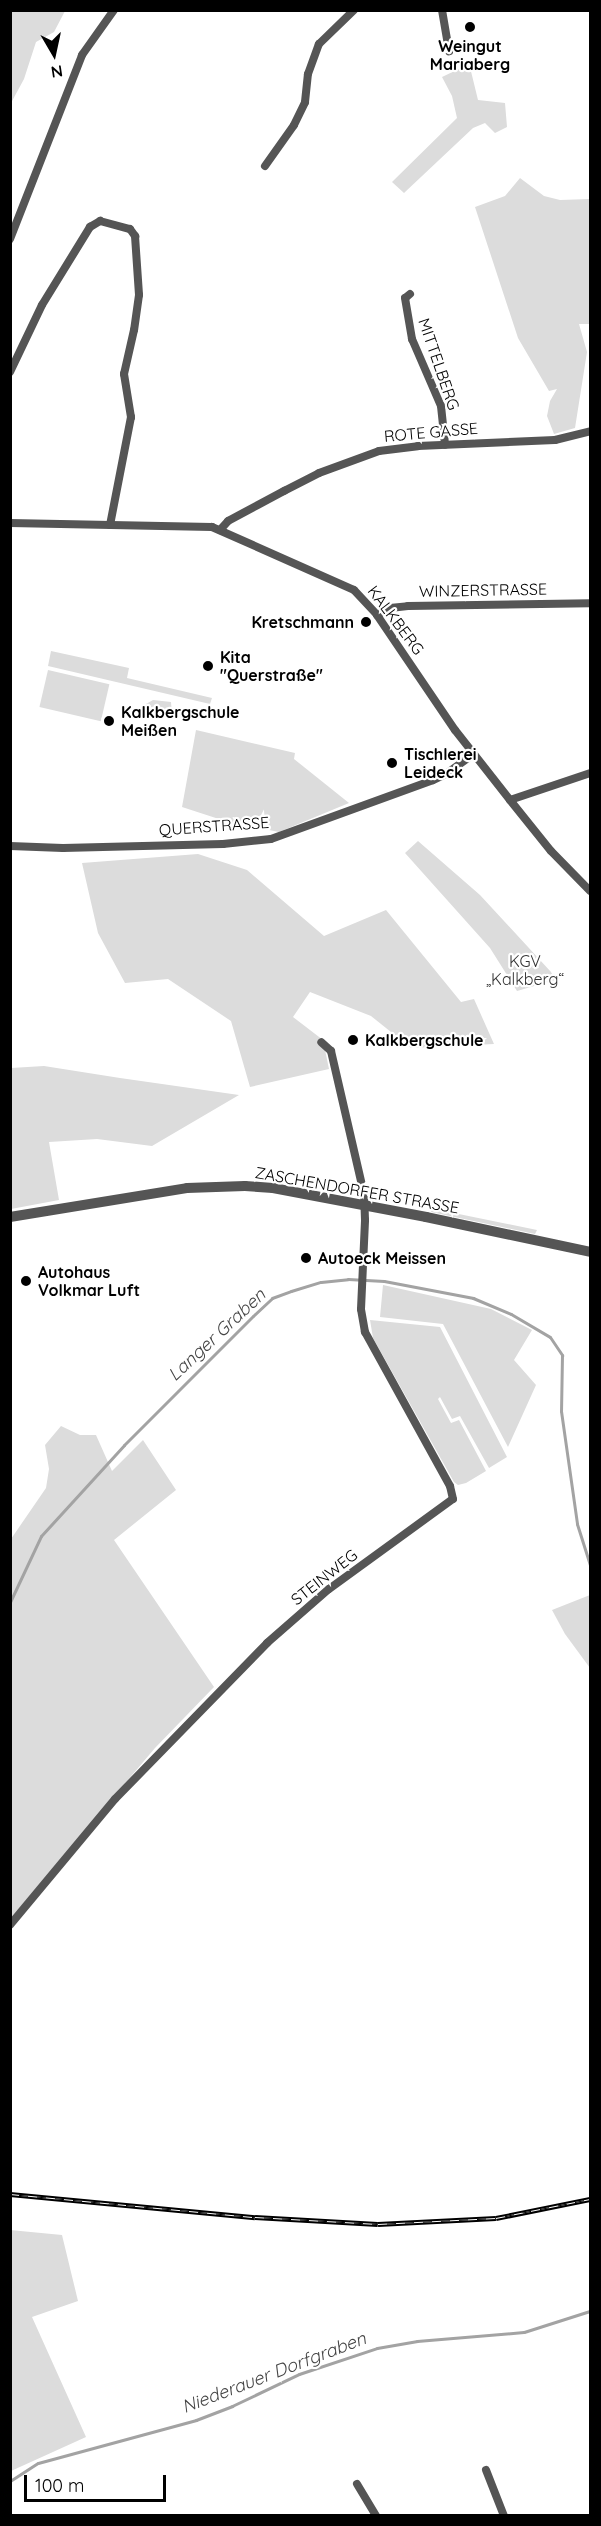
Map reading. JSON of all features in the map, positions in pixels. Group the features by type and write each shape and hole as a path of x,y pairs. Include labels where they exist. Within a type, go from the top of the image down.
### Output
{"street":[{"path":"10,239 82,55 114,10"},
{"path":"265,166 294,125 305,102 308,74 319,44 354,10"},
{"path":"442,10 449,51"},
{"path":"10,372 42,305 90,227 100,221 127,227 135,236 139,295 124,374 131,417 110,525"},
{"name":"MITTELBERG","path":"410,294 405,298 412,339 441,406 445,445"},
{"name":"ROTE GASSE","path":"220,530 228,521 284,491 362,456 399,448 555,440 591,431"},
{"name":"KALKBERG","path":"10,523 202,526 220,530 343,583 363,597 455,730 551,851 591,891"},
{"name":"WINZERSTRASSE","path":"377,615 390,608 408,606 591,603"},
{"name":"QUERSTRASSE","path":"10,846 63,848 222,844 271,840 433,780 446,774 474,754"},
{"path":"510,800 591,773"},
{"name":"STEINWEG","path":"10,1925 122,1792 267,1643 329,1589 453,1499 450,1486 369,1342 362,1322 365,1205 331,1051 321,1042"},
{"name":"ZASCHENDORFER STRASSE","path":"10,1217 218,1185 273,1188 524,1236 591,1252"},
{"path":"486,2470 504,2516"},
{"path":"357,2484 376,2516"}],"green space":[{"path":"11,10 65,11 54,32 36,42 24,79 11,103"},
{"path":"468,59 478,100 505,103 507,127 495,133 485,123 473,128 404,193 392,182 457,118 452,96 442,77 465,66"},
{"path":"520,178 544,196 560,200 590,199 590,324 579,324 587,352 575,428 554,434 547,416 550,401 557,389 549,391 518,338 475,207 505,196"},
{"path":"51,651 129,668 127,678 212,698 210,704 48,666"},
{"path":"48,670 109,684 101,721 39,707"},
{"path":"153,700 171,702 172,715 167,717 146,711 146,704"},
{"path":"196,730 295,753 294,759 349,803 279,832 225,821 182,807"},
{"name":"KGV „Kalkberg“","path":"418,841 480,895 551,972 555,980 517,991 490,948 405,853"},
{"path":"198,854 247,870 324,936 386,910 461,1002 474,999 494,1044 411,1048 371,1016 310,992 293,1017 323,1040 329,1069 250,1087 231,1021 168,979 125,983 98,933 82,863"},
{"path":"44,1066 239,1095 152,1146 97,1139 49,1142 59,1200 11,1209 11,1068"},
{"path":"432,1209 537,1230 535,1234 431,1212"},
{"path":"383,1285 491,1309 532,1330 514,1360 536,1385 508,1447 443,1324 380,1317"},
{"path":"370,1320 440,1327 507,1457 489,1468 460,1416 452,1419 440,1397 438,1399 451,1423 459,1420 486,1471 466,1483 458,1485 454,1482 373,1338"},
{"path":"61,1426 80,1435 96,1435 112,1471 143,1440 176,1490 114,1540 214,1687 155,1748 11,1918 11,1539 46,1488 49,1469 45,1445"},
{"path":"590,1595 590,1668 565,1634 552,1610"},
{"path":"10,2230 62,2235 78,2301 32,2317 86,2437 11,2471"}],"waterway":[{"name":"Langer Graben","path":"10,1602 41,1536 124,1445 253,1316 272,1298 321,1282 348,1279 384,1281 473,1298 511,1314 550,1337 562,1355 561,1411 577,1524 590,1565"},
{"name":"Niederauer Dorfgraben","path":"10,2481 38,2463 196,2420 232,2406 299,2374 377,2348 417,2341 524,2332 590,2311"}],"railway":[{"path":"10,2194 255,2217 378,2224 496,2218 590,2199"}],"place":[{"name":"Weingut Mariaberg","path":"470,27"},
{"name":"Kretschmann","path":"366,622"},
{"name":"Kita \"Querstraße\"","path":"208,666"},
{"name":"Kalkbergschule Meißen","path":"109,721"},
{"name":"Tischlerei Leideck","path":"392,763"},
{"name":"Kalkbergschule","path":"353,1040"},
{"name":"Autoeck Meissen","path":"306,1258"},
{"name":"Autohaus Volkmar Luft","path":"26,1281"}]}
